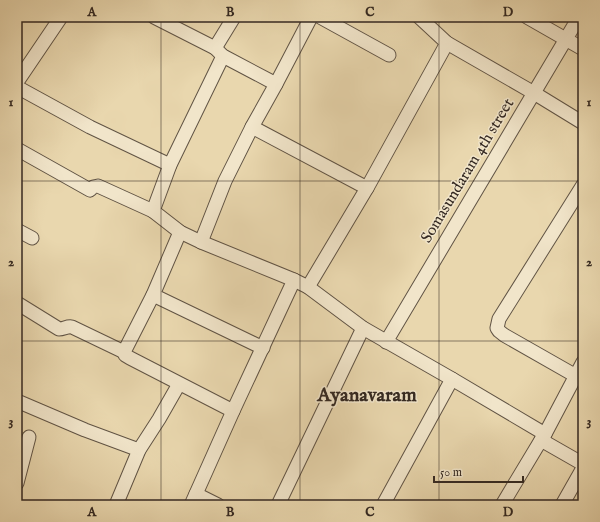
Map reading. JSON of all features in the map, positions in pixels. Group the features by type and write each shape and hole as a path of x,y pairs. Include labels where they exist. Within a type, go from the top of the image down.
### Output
{"street":[{"path":"17,82 61,17"},
{"path":"154,17 276,84"},
{"path":"153,211 170,165 234,17"},
{"path":"201,242 225,181 311,17"},
{"path":"320,17 389,55"},
{"path":"419,17 447,43 583,123"},
{"path":"527,17 583,49"},
{"name":"Somasundaram 4th street","path":"386,342 579,17"},
{"path":"308,287 366,188 447,43"},
{"path":"17,87 90,127 170,165"},
{"path":"252,127 366,188"},
{"path":"17,149 90,190 93,187 98,186 153,211 180,232 308,287 363,328 452,379 583,464"},
{"path":"576,376 504,335 497,328 499,319 583,185"},
{"path":"17,230 32,238"},
{"path":"124,351 153,295 180,232"},
{"path":"218,505 194,499 294,280"},
{"path":"153,295 263,348"},
{"path":"17,303 59,329 70,326 124,351 125,355 130,358 233,412"},
{"path":"278,505 363,328"},
{"path":"502,505 543,437 583,362"},
{"path":"383,505 452,379"},
{"path":"116,505 139,450 179,384"},
{"path":"17,401 85,430 139,450"},
{"path":"17,483 29,437"},
{"path":"562,505 583,468"}],"district":[{"name":"Ayanavaram","path":"367,395"}]}
